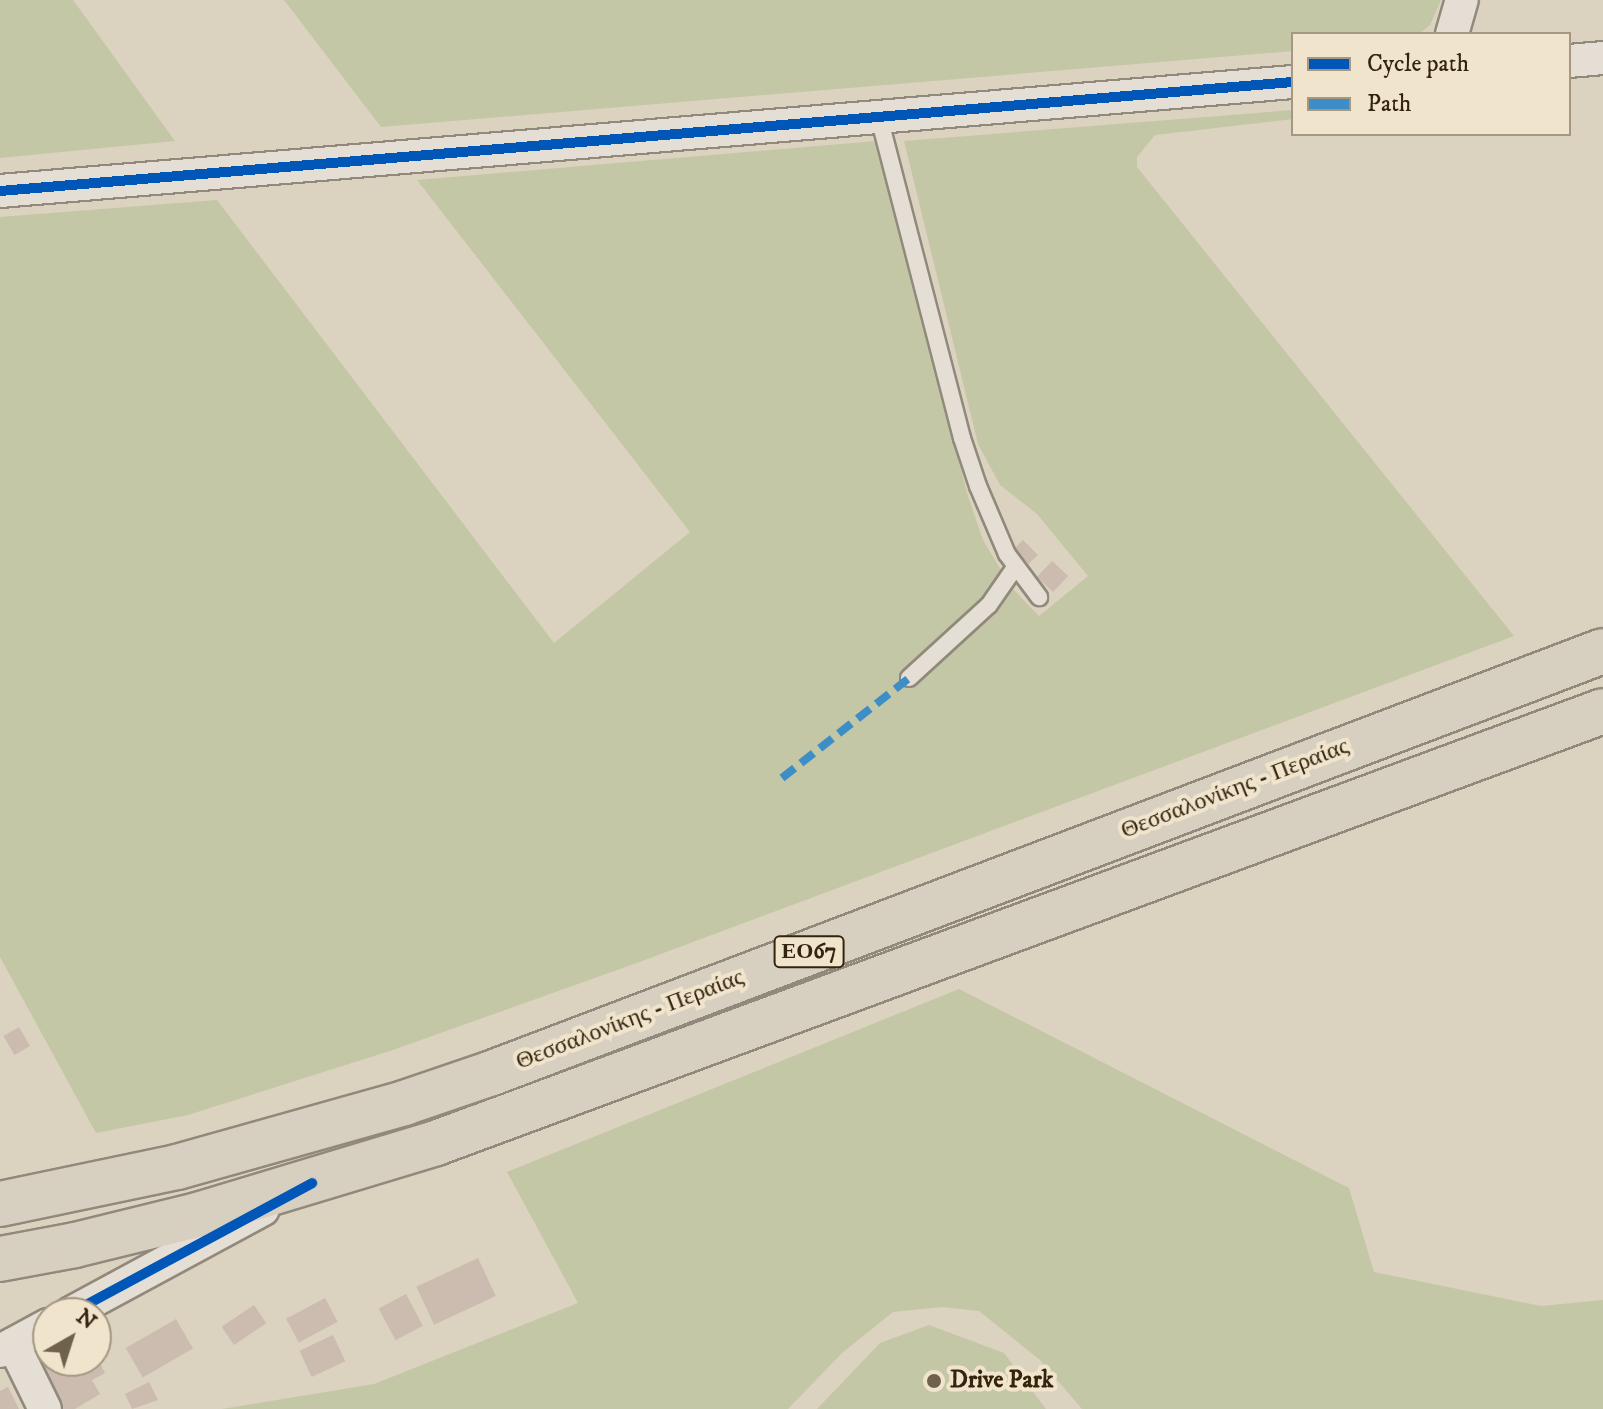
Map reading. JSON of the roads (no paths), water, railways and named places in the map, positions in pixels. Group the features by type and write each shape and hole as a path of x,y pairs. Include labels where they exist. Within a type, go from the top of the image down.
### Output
{"main road":[{"name":"Θεσσαλονίκης - Περαίας","path":"0,1204 177,1167 404,1103 492,1073 1603,651"},
{"name":"Θεσσαλονίκης - Περαίας","path":"0,1259 133,1232 312,1183 558,1101 1603,711"}],"street":[{"path":"1453,32 1462,0"},
{"path":"1571,61 1603,58"},
{"path":"0,191 1291,82"},
{"path":"101,1297 312,1183"},
{"path":"32,1334 6,1348 45,1409"}],"lane":[{"path":"879,117 962,438 994,526 1016,566 1039,597"},
{"path":"909,678 989,605 1016,566"}],"place":[{"name":"Drive Park","path":"934,1381"}]}
